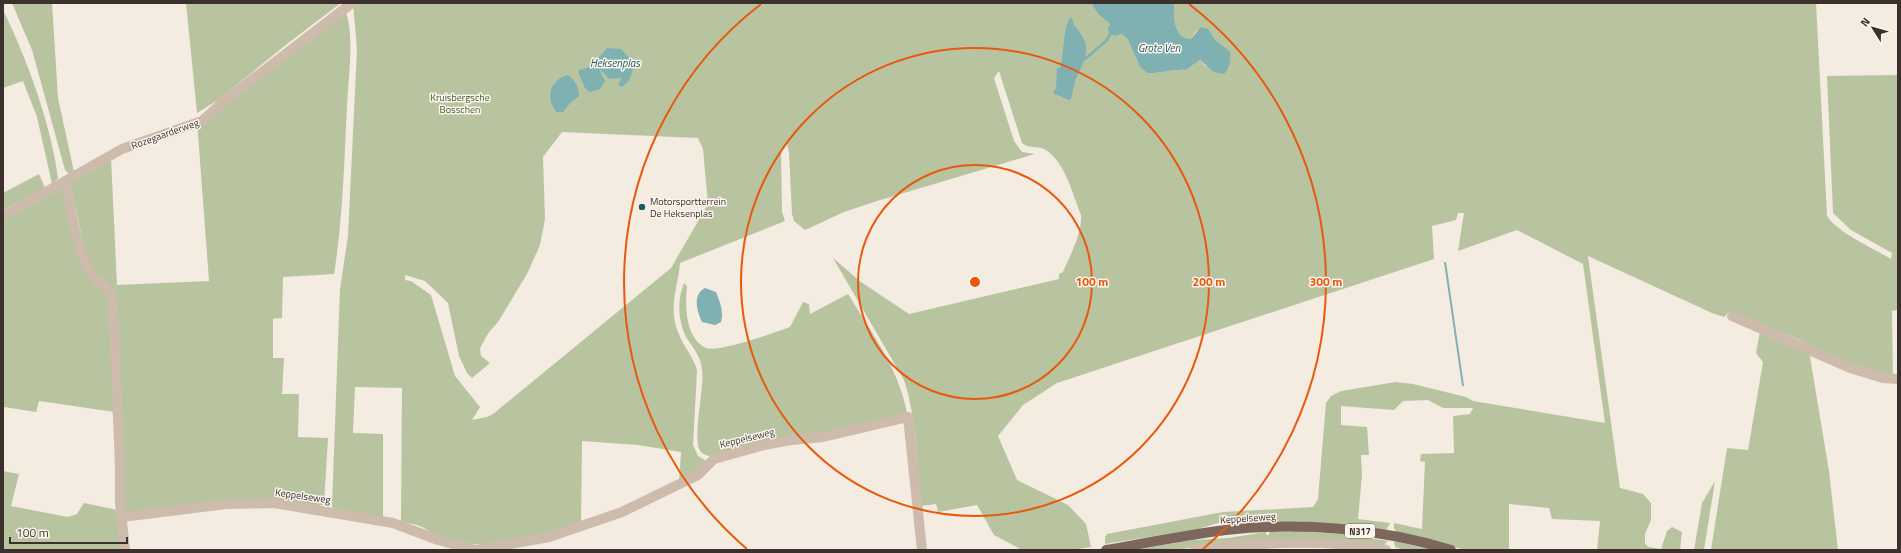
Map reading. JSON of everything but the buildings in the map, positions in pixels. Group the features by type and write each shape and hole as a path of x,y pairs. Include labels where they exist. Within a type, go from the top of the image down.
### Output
{"main road":[{"name":"Keppelseweg","path":"1106,550 1226,530 1267,527 1305,527 1358,531 1451,550"}],"street":[{"name":"Rozegaarderweg","path":"3,216 122,149 202,121 223,102 352,3"},
{"path":"65,182 83,260 90,272 110,290 113,301 120,458 120,502 125,550"},
{"path":"1732,316 1850,368 1883,378 1898,379"},
{"name":"Keppelseweg","path":"122,517 226,504 274,503 393,523 438,540 476,550 549,537 615,514 698,475 714,459 764,445 791,440 823,437 908,417 922,550"},
{"path":"1390,550 1392,537"},
{"path":"1194,550 1251,544 1295,542 1343,544 1386,550"}],"green space":[{"path":"12,3 52,3 58,98 74,172 69,174 65,170 32,50"},
{"path":"186,3 341,3 287,44 218,100 197,113"},
{"name":"Kruisbergsche Bosschen","path":"353,3 1091,3 1098,14 1110,24 1107,30 1126,35 1134,49 1136,59 1147,73 1152,73 1186,70 1200,60 1207,67 1197,30 1191,39 1185,38 1178,31 1175,20 1174,3 1816,3 1827,216 1847,234 1891,259 1892,253 1851,230 1833,213 1827,76 1898,75 1898,310 1892,311 1893,376 1840,360 1795,338 1736,314 1729,312 1724,317 1712,313 1588,256 1620,488 1643,494 1651,503 1651,520 1645,534 1645,544 1649,547 1661,549 1667,531 1672,527 1682,532 1680,550 1597,550 1600,521 1552,519 1549,508 1509,504 1509,550 1465,550 1431,540 1397,533 1394,528 1394,523 1422,529 1425,462 1420,461 1421,454 1454,453 1453,416 1470,414 1473,408 1443,408 1428,400 1403,401 1394,410 1341,406 1341,425 1367,427 1369,455 1361,455 1362,475 1358,519 1390,523 1386,531 1225,521 1198,529 1105,544 1105,537 1107,534 1223,512 1313,507 1318,499 1326,403 1331,396 1341,391 1396,382 1413,384 1466,397 1473,401 1605,423 1583,264 1517,230 1458,251 1464,213 1458,213 1456,220 1432,226 1434,259 1057,383 1023,405 998,436 1017,480 1068,505 1086,524 1091,547 1071,550 1022,550 994,535 977,505 938,512 936,504 921,506 912,411 904,380 833,258 861,282 909,314 1059,279 1059,274 1063,272 1078,237 1081,215 1068,180 1059,163 1046,150 1027,146 1022,143 999,71 994,78 1014,141 1022,152 1035,154 877,201 844,212 805,230 794,221 792,214 789,152 787,143 781,152 782,212 785,221 680,263 674,297 675,323 680,337 697,370 693,445 698,456 708,462 679,482 681,452 638,445 582,441 581,523 545,535 512,542 478,544 460,542 438,537 425,528 401,522 402,388 355,387 353,433 383,434 383,518 333,508 332,506 340,289 348,236 357,50","holes":["562,132 698,138 703,149 708,204 671,268 493,414 487,417 472,420 480,407 455,376 431,295 411,281 405,280 405,275 425,281 448,303 459,356 467,373 472,378 490,363 481,356 480,348 489,332 498,322 527,274 540,245 545,219 543,157"]},
{"path":"3,10 21,49 44,114 55,157 58,178 52,184 37,117 23,81 3,88"},
{"path":"345,10 350,31 350,57 341,212 334,274 283,277 282,318 273,319 273,358 284,358 282,394 299,394 298,437 328,438 324,504 319,506 286,501 128,513 124,511 115,291 96,275 86,256 70,183 111,158 117,285 209,281 197,121"},
{"path":"39,174 45,188 3,210 3,193"},
{"path":"60,188 63,189 79,254 109,292 115,412 39,401 36,412 4,407 3,410 3,216"},
{"path":"684,283 687,286 686,303 690,329 699,343 706,348 712,349 734,345 790,327 803,302 809,304 810,314 848,294 891,366 898,381 907,413 813,436 712,457 704,454 698,446 697,437 702,388 702,370 698,356 683,331 679,310 680,296"},
{"path":"1760,331 1809,351 1829,471 1838,550 1711,550 1727,448 1748,450 1763,362 1756,353"},
{"path":"3,471 19,474 11,506 68,517 77,514 84,503 118,510 121,550 3,550"},
{"path":"1715,481 1704,550 1694,550 1702,503"},
{"path":"1297,531 1341,534 1388,541 1384,545 1269,539 1173,550 1135,550 1193,540 1228,538 1266,532 1266,535 1269,535 1269,532"},
{"path":"1394,541 1433,550 1403,550 1395,547"}],"water":[{"name":"Grote Ven","path":"1091,3 1174,3 1176,26 1181,35 1185,38 1191,39 1201,27 1208,29 1215,40 1230,52 1228,69 1224,74 1214,72 1200,60 1186,70 1147,73 1139,65 1128,39 1122,34 1114,36 1107,30 1110,24 1098,14"},
{"path":"1071,17 1074,25 1086,44 1086,55 1076,80 1071,99 1069,100 1053,93 1056,88 1057,68 1060,68 1062,62 1066,27"},
{"name":"Heksenplas","path":"607,48 621,49 635,64 629,81 622,87 618,85 621,78 609,79 601,70 600,71 605,81 600,89 590,92 585,88 578,72 579,70 587,68 593,63 598,67 600,65 598,58"},
{"name":"Heksenplas","path":"567,75 572,78 576,84 579,90 579,96 571,102 563,112 556,112 551,100 551,90 557,81"},
{"path":"1444,262 1446,262 1464,386 1462,386"},
{"path":"705,288 716,292 720,303 722,311 721,322 715,325 702,322 697,308 698,295"}],"waterway":[{"path":"1085,59 1106,41 1111,33"}],"place":[{"name":"Motorsportterrein De Heksenplas","path":"642,207"}]}
